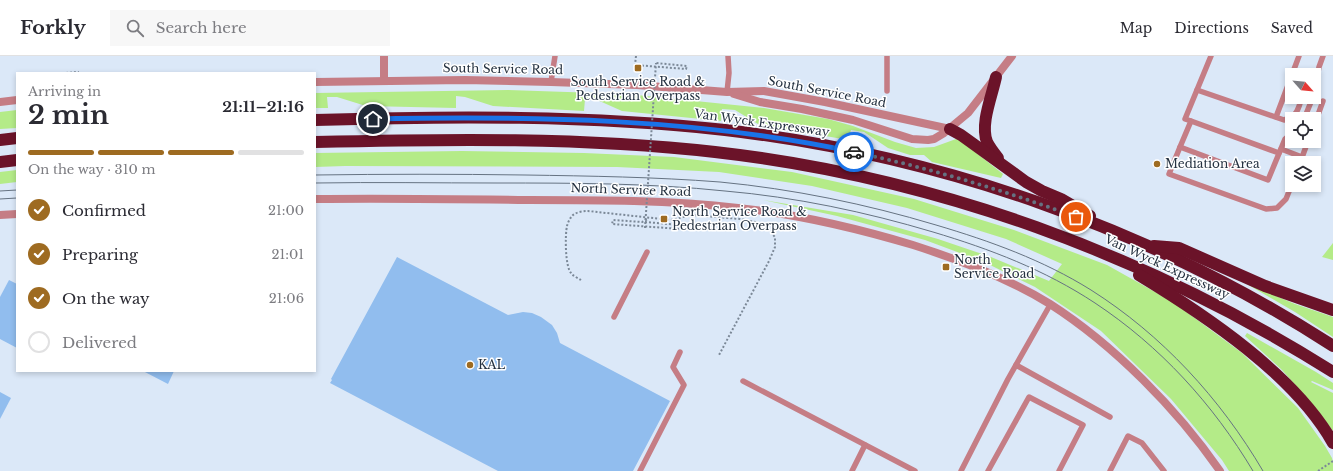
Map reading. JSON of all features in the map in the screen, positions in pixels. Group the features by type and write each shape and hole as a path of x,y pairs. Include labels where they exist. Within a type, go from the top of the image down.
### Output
{"highway":[{"path":"996,77 985,121 985,133 988,143 1003,165"},
{"name":"Van Wyck Expressway","path":"316,120 416,118 575,120 651,124 746,133 838,148 949,175 1058,210 1145,245 1230,287 1281,314 1333,346"},
{"path":"950,129 961,135 1034,187 1061,199 1128,238"},
{"path":"0,140 16,138"},
{"name":"Van Wyck Expressway","path":"316,142 432,140 567,142 659,146 746,156 821,168 882,181 926,192 1010,217 1099,250 1168,281 1230,312 1285,342 1333,372"},
{"path":"0,162 16,160"},
{"path":"1145,245 1179,248 1265,286 1333,310"},
{"path":"1099,250 1178,300 1243,347 1280,379 1309,409 1321,423 1333,443"}],"street":[{"path":"384,56 384,81"},
{"path":"727,92 760,102 852,120 912,139 934,139 950,129 968,113 1012,56"},
{"name":"South Service Road","path":"316,82 551,82 638,85 727,92 764,91 950,129"},
{"path":"0,102 16,100"},
{"name":"North Service Road","path":"316,199 610,200 689,203 754,210 840,225 886,237 942,254 988,272 1050,305 1088,332 1143,380 1186,426 1220,471"},
{"path":"0,215 16,214"}],"lane":[{"path":"551,82 555,56"},
{"path":"727,92 729,73 728,56"},
{"path":"887,56 887,91"},
{"path":"1211,56 1185,119 1298,156"},
{"path":"1276,117 1299,56"},
{"path":"1319,67 1324,56"},
{"path":"1197,90 1284,120 1292,117 1297,112 1300,104"},
{"path":"1319,112 1323,102"},
{"path":"1190,121 1169,174 1266,209 1277,208 1286,199 1289,192"},
{"path":"1180,147 1268,180 1285,139"},
{"path":"614,317 647,252"},
{"path":"961,471 1016,365 1050,305"},
{"path":"640,471 684,385 673,366 680,352"},
{"path":"1016,365 1110,417"},
{"path":"743,381 915,471"},
{"path":"988,471 1028,397 1084,424 1059,471"},
{"path":"1110,471 1128,436 1142,443 1164,471"},
{"path":"855,470 866,445"}],"path":[{"path":"636,56 635,65 686,69 687,66 656,63 645,222 645,228"},
{"path":"581,280 571,273 567,263 567,226 569,220 574,214 588,211 671,220 691,215 755,222 766,227 775,237 775,247 718,356"},
{"path":"645,222 680,225 680,229 612,224 612,220 642,222 649,218"},
{"path":"1318,471 1333,461"}],"green space":[{"path":"508,90 627,94 764,108 828,119 916,148 934,147 956,139 960,140 1003,174 1001,178 932,162 924,155 910,155 888,148 864,132 851,130 848,140 758,124 735,110 722,109 721,121 622,111 595,99 585,99 584,111 493,106 465,97 456,96 456,108 366,106 337,97 327,97 328,108 316,108 316,93"},
{"path":"16,110 16,128 0,129 0,112"},
{"path":"462,151 584,153 674,157 792,172 914,199 1014,230 1107,265 1173,302 1242,353 1298,408 1332,458 1333,471 1229,471 1222,460 1171,399 1101,331 1035,287 984,262 925,240 837,216 763,200 853,215 938,239 991,257 1049,281 1062,264 1006,239 907,208 812,186 719,172 617,167 316,167 316,153"},
{"path":"16,170 16,182 0,184 0,172"},
{"path":"1333,243 1333,260 1322,257"},
{"path":"1245,283 1295,304 1333,317 1333,337 1295,312"},
{"path":"1247,333 1333,383 1333,390 1312,381 1311,382 1333,393 1333,431 1313,405 1282,370 1245,336"}],"building":[{"name":"KAL","path":"397,257 508,315 523,312 532,313 541,317 552,325 557,333 560,343 670,401 633,471 498,471 330,383"},
{"path":"9,280 16,284 16,347 0,339 0,297"},
{"path":"145,372 174,372 168,384"},
{"path":"0,392 11,398 0,419"}],"tram line":[{"path":"316,175 549,175 720,182 829,198 910,217 956,231 1016,252 1054,269 1091,290 1142,327 1188,370 1228,418 1263,471"},
{"path":"316,183 582,183 696,188 804,201 882,218 933,232 996,253 1057,280 1095,303 1119,320 1163,357 1203,400 1221,423 1253,471"},
{"path":"0,191 16,190"},
{"path":"0,199 16,198"}],"way so far":[{"path":"854,152 949,175 1076,217"}],"place":[{"name":"South Service Road & Pedestrian Overpass","path":"638,68"},
{"name":"Mediation Area","path":"1157,164"},
{"name":"North Service Road & Pedestrian Overpass","path":"664,219"},
{"name":"North Service Road","path":"946,267"},
{"name":"KAL","path":"470,365"}],"route":[{"path":"373,119 538,119 651,124 746,133 854,152"}]}
